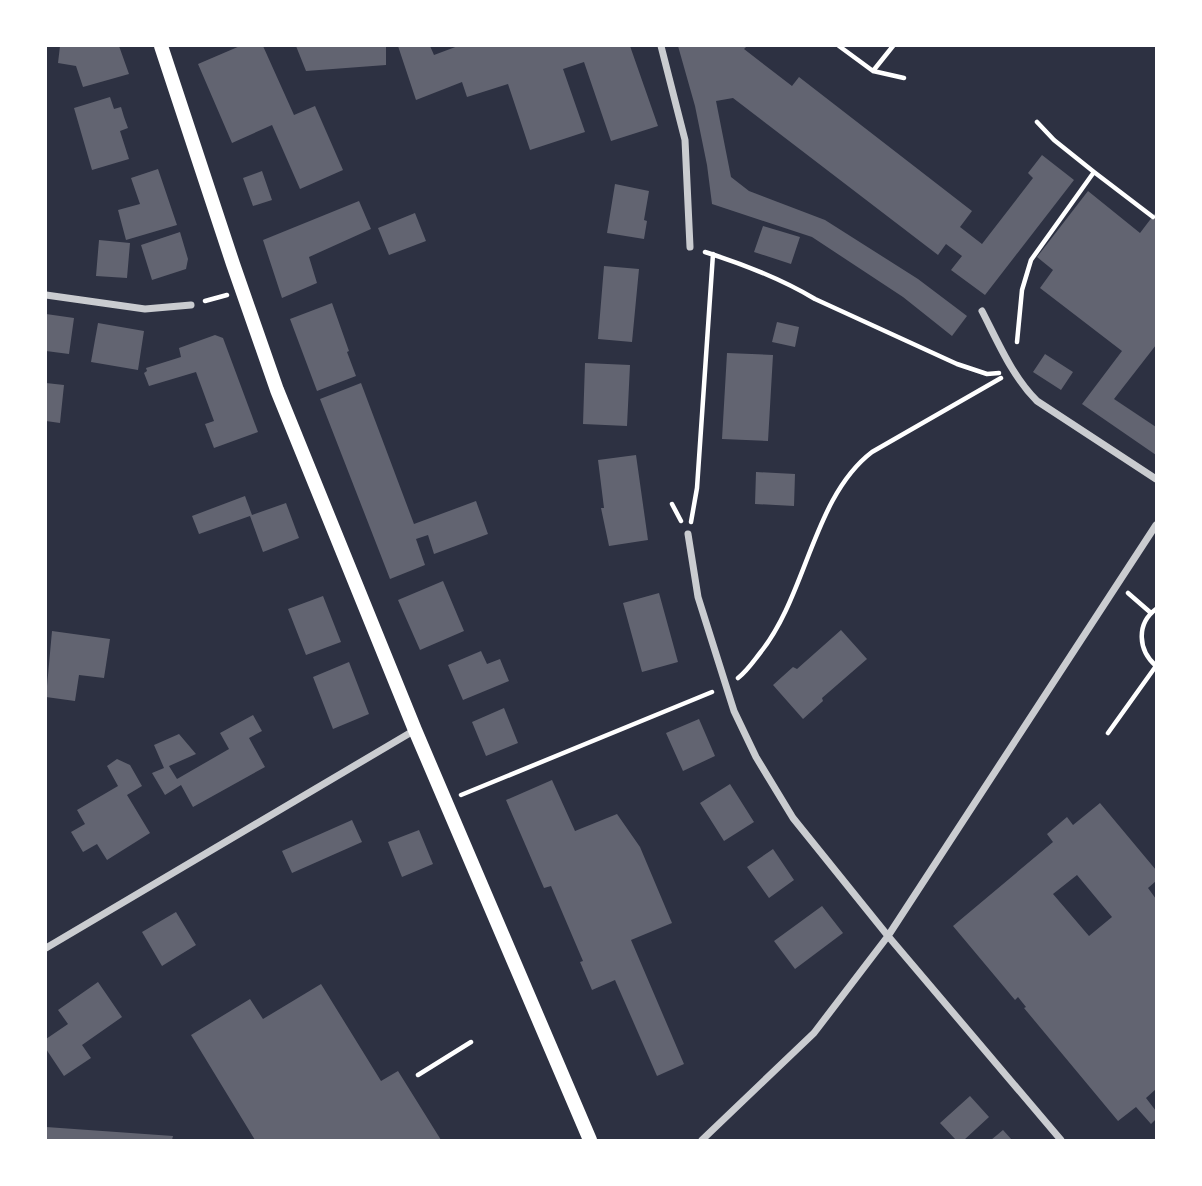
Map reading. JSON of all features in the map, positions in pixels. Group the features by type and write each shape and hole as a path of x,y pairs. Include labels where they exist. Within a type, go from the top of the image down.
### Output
{"main road":[{"path":"161,46 277,390 415,730 590,1140"}],"street":[{"path":"661,46 685,140 690,247"},
{"path":"46,295 145,309 191,305"},
{"path":"982,311 1014,371 1037,401 1157,479"},
{"path":"702,1140 814,1032 888,936 1157,525"},
{"path":"688,534 698,597 734,711 756,757 793,818 888,936 1061,1140"},
{"path":"46,948 415,730"}],"path":[{"path":"839,46 873,71 904,79"},
{"path":"873,71 893,46"},
{"path":"1037,122 1054,140 1153,217"},
{"path":"1020,312 1031,260 1094,172"},
{"path":"690,247 794,286 815,299 957,364 988,374 1014,371"},
{"path":"688,534 697,488 713,254"},
{"path":"191,305 242,290"},
{"path":"445,801 726,687 743,674 773,637 830,508 847,475 857,464 872,452 1014,371"},
{"path":"1118,584 1151,612"},
{"path":"1108,733 1156,666 1143,649 1141,636 1144,623 1157,608"},
{"path":"418,1075 471,1042"}],"building":[{"path":"60,46 119,46 129,74 83,87 76,66 58,63"},
{"path":"240,46 263,46 294,115 315,106 343,170 300,189 272,125 232,143 198,64"},
{"path":"296,46 386,46 386,65 306,71"},
{"path":"398,46 430,46 434,55 458,46 630,46 658,126 611,141 584,62 563,69 585,132 530,150 508,84 467,97 462,82 416,100"},
{"path":"678,46 747,46 744,49 792,86 799,77 972,211 960,227 982,244 1033,178 1028,173 1042,155 1074,180 985,295 951,270 962,256 946,244 938,255 733,98 716,101 731,177 749,191 825,220 918,279 967,316 952,336 903,297 812,237 712,204 695,106"},
{"path":"110,97 114,109 121,107 128,128 120,131 129,159 92,170 74,108"},
{"path":"158,169 177,225 126,240 118,210 140,204 131,178"},
{"path":"262,171 272,200 253,206 243,178"},
{"path":"615,184 649,191 644,239 607,233"},
{"path":"1088,191 1140,233 1156,212 1156,345 1114,399 1156,427 1156,455 1082,404 1122,351 1040,288 1053,270 1037,257"},
{"path":"359,201 371,229 309,257 317,283 282,298 263,240"},
{"path":"415,213 426,241 389,255 378,228"},
{"path":"763,226 800,237 791,264 754,252"},
{"path":"180,232 188,259 186,269 152,280 141,245"},
{"path":"99,240 130,243 127,278 96,276"},
{"path":"604,266 639,269 632,342 598,339"},
{"path":"332,303 356,376 317,391 290,319"},
{"path":"46,314 74,318 69,354 46,351"},
{"path":"777,322 799,327 795,347 772,342"},
{"path":"98,323 144,331 138,370 91,362"},
{"path":"215,335 223,338 258,432 214,448 205,424 214,421 196,372 149,386 144,373 146,368 181,357 179,348"},
{"path":"727,353 773,355 768,441 722,439"},
{"path":"1045,354 1073,372 1061,390 1033,372"},
{"path":"585,363 630,365 627,426 583,424"},
{"path":"46,383 64,385 60,423 46,421"},
{"path":"361,383 414,524 476,501 488,534 434,554 428,535 416,539 425,565 390,579 320,399"},
{"path":"636,455 648,540 609,546 601,508 604,508 598,460"},
{"path":"756,472 795,474 794,506 755,504"},
{"path":"245,496 252,515 286,503 299,538 263,552 250,516 199,534 192,516"},
{"path":"443,581 464,631 420,650 398,600"},
{"path":"659,593 678,662 642,672 623,603"},
{"path":"323,596 341,642 306,655 288,609"},
{"path":"841,630 867,659 822,698 823,701 803,719 773,685 793,667 797,669"},
{"path":"52,631 110,639 104,678 79,675 75,701 46,697"},
{"path":"481,651 487,664 500,659 509,681 463,700 448,665"},
{"path":"349,662 369,714 333,729 313,677"},
{"path":"504,708 518,743 486,756 472,722"},
{"path":"253,715 262,731 249,738 265,767 193,807 181,785 165,795 152,773 164,768 154,745 179,734 196,754 169,766 177,779 229,749 220,733"},
{"path":"699,719 715,756 683,771 666,733"},
{"path":"117,759 130,765 142,786 127,795 150,833 107,860 97,844 83,852 71,832 85,824 77,810 118,786 107,766"},
{"path":"552,780 575,831 617,814 640,847 672,923 631,940 684,1064 657,1076 615,980 592,990 580,962 583,961 551,886 544,888 506,800"},
{"path":"730,784 754,822 724,841 700,803"},
{"path":"1100,803 1156,870 1156,881 1148,888 1156,899 1156,1089 1146,1098 1156,1111 1156,1119 1151,1124 1136,1107 1118,1121 1024,1008 1026,1007 1018,997 1015,1000 953,926 1053,842 1047,834 1067,817 1073,825","holes":["1077,875 1112,917 1089,936 1053,894"]},
{"path":"352,820 362,842 292,873 282,851"},
{"path":"419,830 433,864 402,877 388,842"},
{"path":"773,849 794,880 769,898 747,867"},
{"path":"822,906 843,933 795,969 774,941"},
{"path":"176,912 196,945 162,966 142,932"},
{"path":"98,982 122,1017 82,1045 91,1058 64,1076 46,1049 46,1039 68,1024 58,1010"},
{"path":"321,984 381,1081 398,1071 441,1140 255,1140 191,1035 250,999 263,1019"},
{"path":"970,1096 989,1117 964,1140 956,1140 940,1123"},
{"path":"46,1127 173,1136 172,1140 46,1140"},
{"path":"1003,1130 1012,1140 991,1140"}]}
